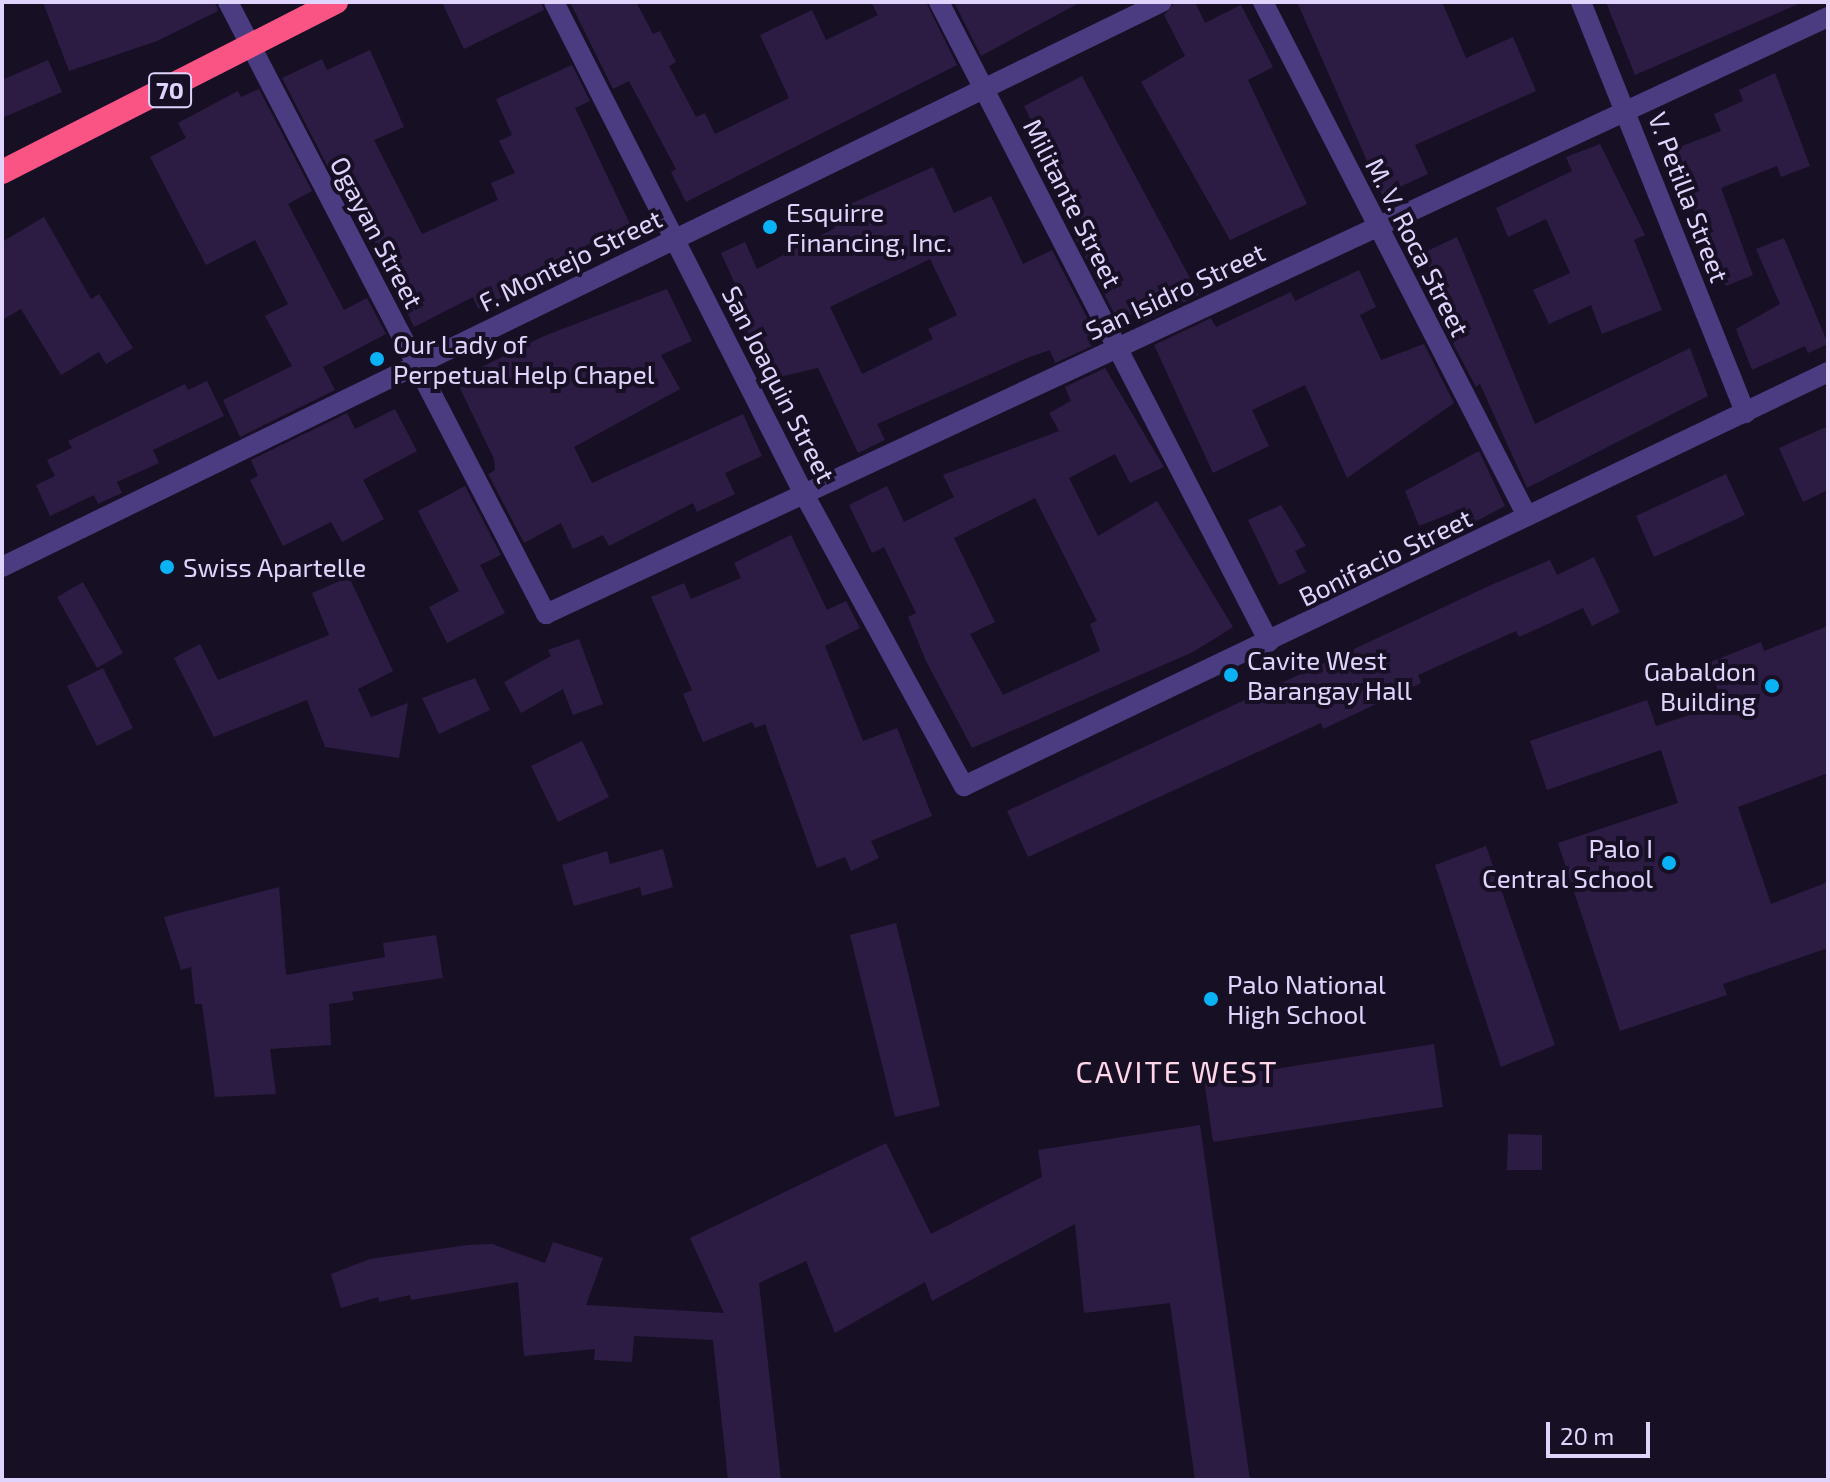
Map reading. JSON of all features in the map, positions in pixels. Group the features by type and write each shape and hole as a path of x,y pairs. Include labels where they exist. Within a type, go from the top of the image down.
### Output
{"highway":[{"name":"70","path":"2,172 251,50 336,2"}],"street":[{"name":"Ogayan Street","path":"228,2 546,614"},
{"name":"San Joaquin Street","path":"554,2 677,238 805,496 964,786"},
{"name":"Militante Street","path":"939,2 1269,642"},
{"name":"F. Montejo Street","path":"2,567 677,238 983,84 1162,2"},
{"name":"M. V. Roca Street","path":"1263,2 1527,516"},
{"name":"V. Petilla Street","path":"1581,2 1628,112 1745,413"},
{"name":"San Isidro Street","path":"546,614 805,496 1377,224 1628,112 1828,17"},
{"name":"Bonifacio Street","path":"964,786 1828,372"}],"building":[{"path":"43,2 215,2 218,11 157,41 69,71"},
{"path":"442,2 541,2 544,10 464,49"},
{"path":"570,2 636,2 653,34 660,31 676,62 669,66 696,117 705,113 715,134 789,98 760,35 812,10 826,40 878,15 871,2 926,2 957,65 686,202 671,172 676,169 629,81 613,89"},
{"path":"954,2 1081,2 981,56"},
{"path":"1175,2 1195,2 1205,23 1241,5 1273,67 1248,80 1307,204 1230,240 1141,82 1185,56 1164,15"},
{"path":"1297,2 1442,2 1466,58 1513,37 1536,91 1415,145 1428,174 1382,195"},
{"path":"1606,2 1803,2 1635,75"},
{"path":"370,50 404,127 374,140 422,234 498,200 491,183 515,173 499,141 512,135 496,99 572,65 590,101 575,108 630,224 585,246 589,254 478,309 473,297 414,327 351,191 341,175 334,179 282,78 322,59 327,70"},
{"path":"48,60 62,92 2,118 2,80"},
{"path":"1775,73 1810,166 1781,177 1777,166 1721,188 1753,275 1726,286 1669,151 1721,131 1714,114 1743,101 1739,90"},
{"path":"1082,76 1199,295 1143,322 1138,311 1118,321 1076,239 1086,234 1079,213 1024,106"},
{"path":"259,89 312,191 288,204 344,310 367,298 386,334 323,367 335,390 240,437 223,400 292,366 265,316 288,304 255,240 206,265 150,157 186,138 178,123 238,91 241,97"},
{"path":"1600,144 1645,235 1634,240 1662,310 1602,334 1591,305 1549,324 1533,290 1570,273 1546,219 1508,237 1496,208 1572,171 1566,157"},
{"path":"933,167 954,213 991,196 1023,264 1052,250 1095,333 1087,338 1092,346 1055,363 1050,350 1027,358 877,424 885,440 858,453 818,368 779,377 765,343 753,350 739,323 750,317 721,253 745,242 757,269 835,228 828,214","holes":["930,259 957,315 928,329 933,339 862,374 830,307"]},
{"path":"44,217 91,299 99,294 133,348 106,364 99,352 61,375 21,309 2,320 2,242"},
{"path":"1457,237 1535,424 1690,348 1708,396 1527,488 1480,384 1476,387 1448,334 1457,331 1423,253"},
{"path":"1784,238 1828,344 1808,353 1805,346 1752,370 1736,329 1780,304 1756,249"},
{"path":"1359,270 1376,307 1360,315 1381,360 1424,344 1454,403 1347,478 1305,385 1252,410 1269,446 1213,473 1154,345 1211,318 1216,327 1291,292 1295,301"},
{"path":"667,289 692,341 661,355 680,389 574,447 592,483 743,414 762,456 725,473 735,494 697,512 693,503 609,546 603,535 573,549 561,523 524,543 488,474 495,470 494,459 456,380 544,336"},
{"path":"1105,368 1164,467 1130,483 1115,454 1069,478 1098,536 1157,501 1233,627 1193,652 972,748 926,661 908,617 916,613 884,547 872,553 849,505 887,486 904,522 954,497 943,475 1059,431 1049,413 1071,401 1065,387","holes":["1035,498 1097,621 1090,624 1100,651 1003,695 970,634 995,622 954,538"]},
{"path":"207,381 224,416 153,450 159,463 117,482 122,493 98,504 94,495 50,516 36,485 55,476 47,460 72,448 68,441 185,384 188,390"},
{"path":"395,409 417,451 363,480 384,519 342,542 331,522 283,546 250,480 258,476 251,460 347,413 355,429"},
{"path":"1828,426 1828,490 1803,502 1779,448"},
{"path":"1479,451 1505,506 1467,526 1459,510 1419,526 1405,491"},
{"path":"1726,474 1745,515 1654,557 1636,516"},
{"path":"465,486 501,555 480,565 505,613 447,643 429,607 459,591 418,511"},
{"path":"1281,505 1306,546 1295,551 1306,572 1279,585 1248,520"},
{"path":"791,535 827,610 846,601 860,628 825,646 863,741 897,728 932,816 871,841 879,858 851,871 845,857 817,868 765,724 755,728 752,722 703,742 683,694 692,690 651,597 684,583 691,599 741,578 734,563"},
{"path":"1594,557 1620,612 1592,626 1583,608 1519,637 1516,631 1418,675 1421,683 1323,729 1321,723 1028,857 1007,811 1491,585 1550,560 1557,575"},
{"path":"349,577 393,671 358,689 371,717 408,703 399,758 325,747 307,700 214,737 174,658 200,644 218,680 329,635 312,593"},
{"path":"83,582 123,653 97,668 57,597"},
{"path":"1828,626 1828,773 1738,807 1771,904 1828,882 1828,948 1723,984 1727,995 1620,1031 1558,843 1678,803 1661,750 1547,790 1530,741 1647,700 1656,726 1723,704 1708,663 1761,642 1764,651"},
{"path":"579,639 603,704 573,715 563,689 521,713 504,682 551,656 548,650"},
{"path":"103,668 133,728 97,746 67,686"},
{"path":"475,678 490,710 439,734 422,698"},
{"path":"582,741 609,797 558,822 531,766"},
{"path":"1486,846 1555,1045 1501,1067 1435,865"},
{"path":"663,849 673,887 642,896 640,887 574,906 562,865 607,851 610,864"},
{"path":"279,887 286,975 385,957 383,943 436,935 443,978 352,992 354,1000 329,1004 331,1045 270,1049 276,1094 215,1097 202,1004 195,1004 191,967 181,970 164,917"},
{"path":"896,923 940,1106 895,1117 850,935"},
{"path":"1434,1044 1443,1107 1213,1142 1204,1080"},
{"path":"1200,1125 1250,1480 1195,1480 1170,1303 1084,1313 1075,1224 932,1301 925,1282 835,1333 806,1261 759,1283 781,1480 728,1480 713,1340 634,1336 632,1362 594,1360 595,1349 524,1356 518,1282 411,1300 410,1295 379,1302 378,1297 341,1308 331,1274 370,1259 468,1245 492,1244 545,1263 553,1242 603,1258 586,1305 724,1313 690,1238 886,1143 931,1234 1042,1177 1038,1150"},
{"path":"1508,1134 1542,1135 1542,1170 1507,1170"}],"place":[{"name":"Esquirre Financing, Inc.","path":"770,227"},
{"name":"Our Lady of Perpetual Help Chapel","path":"377,359"},
{"name":"Swiss Apartelle","path":"167,567"},
{"name":"Cavite West Barangay Hall","path":"1231,675"},
{"name":"Gabaldon Building","path":"1772,686"},
{"name":"Palo I Central School","path":"1669,863"},
{"name":"Palo National High School","path":"1211,999"}],"district":[{"name":"CAVITE WEST","path":"1177,1071"}]}
